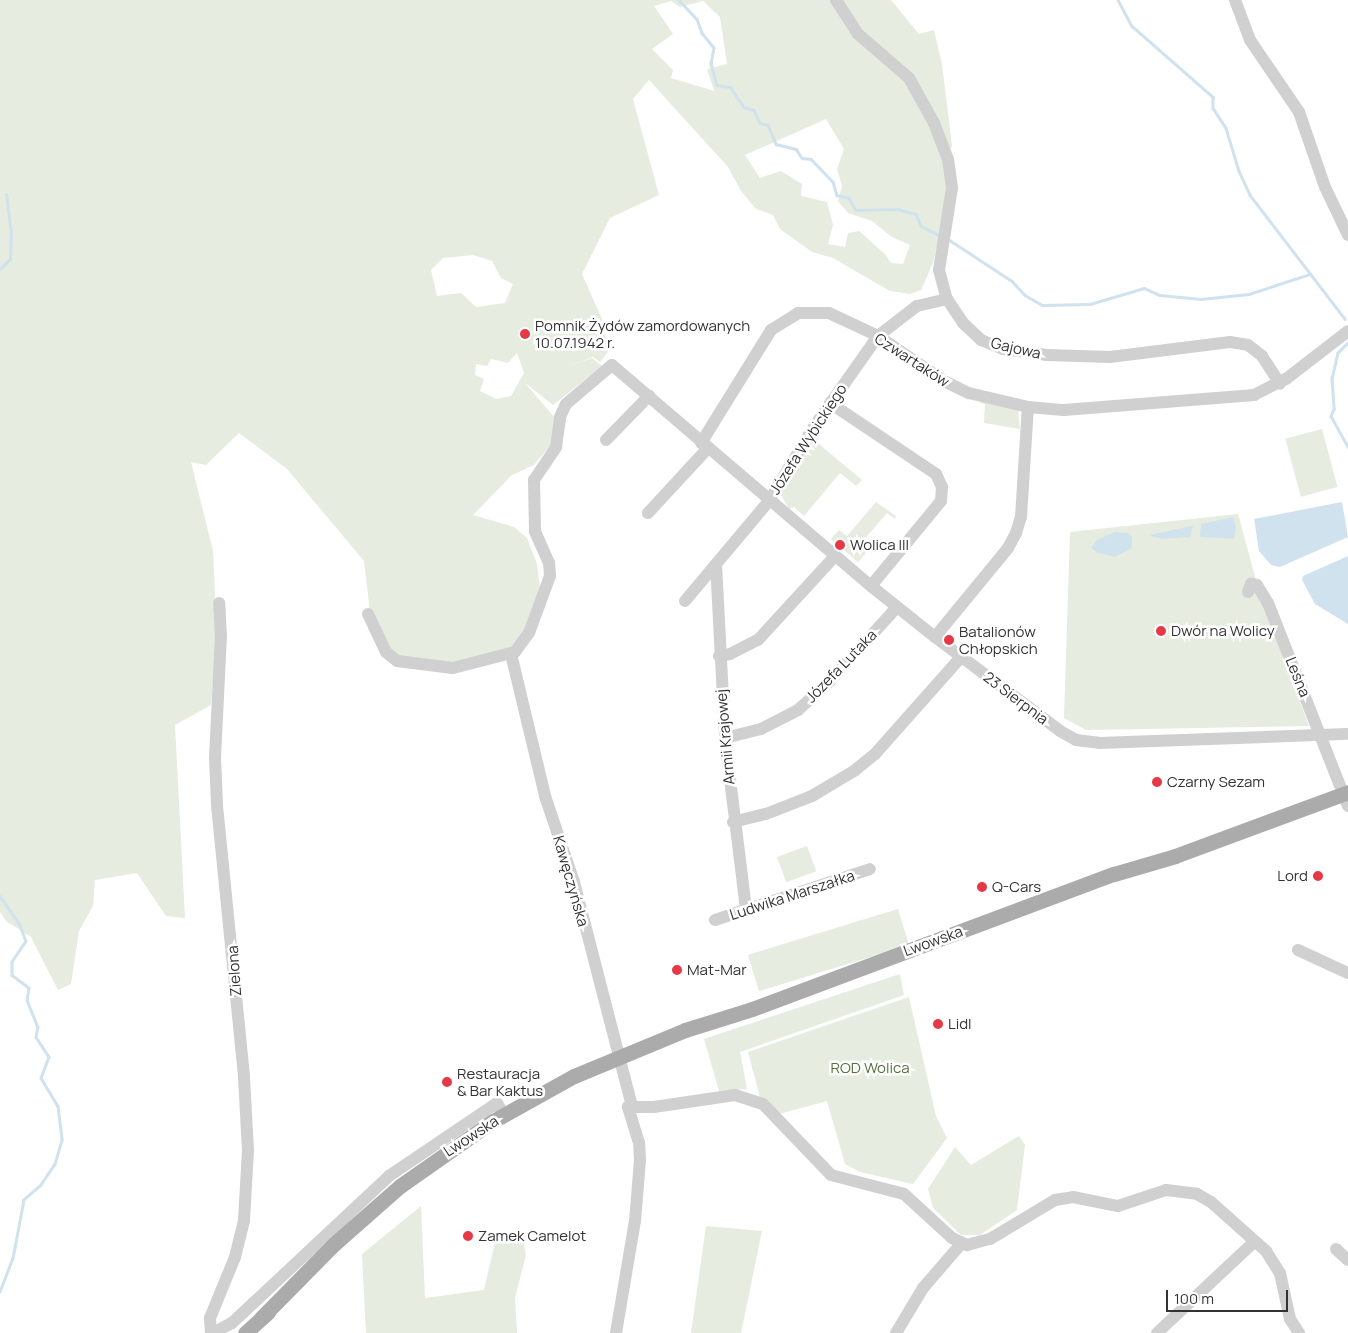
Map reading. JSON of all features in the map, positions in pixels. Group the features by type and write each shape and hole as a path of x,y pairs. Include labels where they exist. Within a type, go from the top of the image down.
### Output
{"main road":[{"name":"Lwowska","path":"261,1318 322,1255 378,1205 440,1156 542,1092 752,1009 1114,874 1175,856 1345,792"},
{"name":"Lwowska","path":"245,1333 368,1223 449,1160 524,1112 621,1060"}],"street":[{"name":"Gajowa","path":"836,0 858,34 909,78 930,114 948,160 952,181 950,214 943,239 939,270 947,299 963,323 981,340 1003,349 1047,355 1110,357 1230,342 1248,345 1262,356 1280,384"},
{"path":"1234,0 1250,40 1299,112 1325,187 1348,236"},
{"name":"Józefa Wybickiego","path":"685,600 769,501 830,402 878,336 917,306 947,299"},
{"name":"Czwartaków","path":"704,445 771,330 782,321 798,314 829,313 878,336 956,388 1028,407 1092,410 1241,398 1280,384"},
{"path":"1280,384 1348,331"},
{"name":"23 Sierpnia","path":"511,654 525,640 536,617 550,576 549,563 535,532 534,480 556,447 560,417 566,404 612,365 769,501 871,586 935,637 1060,731 1088,743 1343,734"},
{"path":"606,440 649,396"},
{"path":"830,402 936,474 942,486 941,501 871,586"},
{"path":"935,637 1008,548 1016,533 1021,517 1028,407"},
{"path":"648,513 704,445"},
{"path":"719,656 730,654 758,640 835,556"},
{"name":"Armii Krajowej","path":"716,564 719,656 725,738 733,822 746,909"},
{"name":"Leśna","path":"1248,592 1251,584 1257,585 1268,603 1327,752 1345,792"},
{"name":"Zielona","path":"212,1333 210,1318 235,1257 244,1220 248,1151 244,1076 217,804 215,758 221,637 219,603"},
{"name":"Józefa Lutaka","path":"725,738 761,729 798,710 829,682 897,607"},
{"path":"368,614 386,652 397,661 453,668 511,654"},
{"name":"Kawęczyńska","path":"511,654 548,805 574,882 609,1024 621,1060 639,1143 640,1160 636,1221 616,1333"},
{"path":"733,822 788,806 854,770 875,754 961,656"},
{"name":"23 Sierpnia","path":"1327,752 1343,734"},
{"name":"Ludwika Marszałka","path":"715,920 870,869"},
{"path":"1298,950 1348,973"},
{"path":"630,1107 654,1107 735,1094 752,1098 780,1118 820,1166 831,1175 904,1194 961,1244 973,1245 990,1239 1055,1200 1074,1197 1118,1206 1174,1189 1204,1198 1266,1251 1280,1274 1290,1319 1299,1333"},
{"path":"212,1333 232,1323 389,1176 498,1103 504,1115"},
{"path":"1157,1333 1254,1241"},
{"path":"896,1333 923,1288 961,1244"},
{"path":"1336,1249 1348,1260"}],"green space":[{"path":"0,0 891,0 919,34 934,30 942,64 952,146 945,160 948,176 946,210 933,263 921,290 910,294 890,291 833,258 812,252 780,229 773,215 756,209 741,191 728,167 649,80 633,99 659,195 610,218 582,274 602,319 608,352 600,362 593,357 561,369 592,358 602,366 553,405 525,383 555,418 550,446 534,465 512,475 473,515 514,527 527,538 537,564 540,588 524,631 511,650 453,663 400,657 390,649 370,612 364,561 287,469 239,433 206,465 191,462 213,551 217,636 211,705 175,725 185,918 166,916 137,873 95,880 93,906 79,931 71,984 58,990 31,937 6,921 0,912","holes":["671,1 680,7 703,1 720,17 727,64 707,69 714,91 671,78 673,70 652,49 673,34 654,6","826,119 844,149 837,169 842,186 838,201 848,213 872,221 892,237 910,245 903,264 891,263 885,254 859,231 848,233 845,247 828,244 833,225 827,202 801,196 802,184 781,171 760,178 745,155","473,255 492,261 501,278 513,284 505,303 476,307 461,293 437,296 431,270 443,258","517,353 524,373 511,396 496,399 480,391 484,379 475,375 476,364 487,366 491,359 508,363"]},
{"path":"981,400 1018,410 1020,429 984,423 985,404 980,403"},
{"path":"1322,429 1338,487 1301,497 1285,439"},
{"path":"813,439 862,480 856,486 840,473 804,516 794,507 789,509 780,493"},
{"path":"876,502 896,516 895,519 887,513 862,542 860,545 866,553 858,562 831,539 839,530 847,536"},
{"path":"1238,514 1261,598 1309,726 1086,730 1064,718 1070,532"},
{"path":"807,846 816,871 786,882 777,857"},
{"path":"898,909 909,945 759,991 748,955"},
{"path":"900,974 904,995 740,1052 747,1089 719,1091 704,1039"},
{"name":"ROD Wolica","path":"909,997 936,1116 947,1138 913,1184 860,1172 845,1164 827,1101 779,1114 760,1098 748,1052"},
{"path":"1019,1136 1025,1145 1017,1210 980,1235 961,1235 933,1208 928,1189 955,1147 971,1165"},
{"path":"421,1206 425,1298 484,1290 496,1238 522,1235 526,1255 515,1298 517,1333 366,1333 362,1254"},
{"path":"706,1226 762,1231 741,1333 691,1333"}],"water":[{"path":"1342,502 1348,537 1280,567 1271,565 1259,551 1254,519"},
{"path":"1233,517 1236,526 1234,539 1200,537 1201,524"},
{"path":"1193,526 1190,537 1162,539 1149,535"},
{"path":"1115,532 1128,533 1132,537 1132,548 1115,557 1098,553 1091,548 1097,540"},
{"path":"1348,556 1348,624 1315,604 1302,580 1303,576"}],"waterway":[{"path":"679,0 697,19 702,33 714,48 711,63 717,85 730,87 744,107 754,110 760,123 768,125 776,144 796,149 802,158 811,159 833,182 837,195 849,198 856,210 898,209 916,214 921,226 941,236"},
{"path":"1118,0 1132,26 1213,97 1213,108 1226,128 1239,171 1250,195 1345,319"},
{"path":"0,269 10,259 11,234 6,194"},
{"path":"948,239 1012,281 1025,295 1042,305 1090,304 1144,288 1160,295 1201,299 1249,294 1310,274"},
{"path":"1348,343 1338,353 1332,378 1334,409 1331,416 1348,447"},
{"path":"0,896 19,923 26,941 12,962 12,975 29,988 27,1000 38,1027 36,1037 49,1057 41,1078 58,1106 62,1140 55,1164 41,1185 24,1200 13,1258 0,1292"}],"place":[{"name":"Pomnik Żydów zamordowanych 10.07.1942 r.","path":"525,334"},
{"name":"Wolica III","path":"840,545"},
{"name":"Dwór na Wolicy","path":"1161,631"},
{"name":"Batalionów Chłopskich","path":"949,640"},
{"name":"Czarny Sezam","path":"1157,782"},
{"name":"Lord","path":"1318,876"},
{"name":"Q-Cars","path":"982,887"},
{"name":"Mat-Mar","path":"677,970"},
{"name":"Lidl","path":"938,1024"},
{"name":"Restauracja & Bar Kaktus","path":"447,1082"},
{"name":"Zamek Camelot","path":"468,1236"}]}
